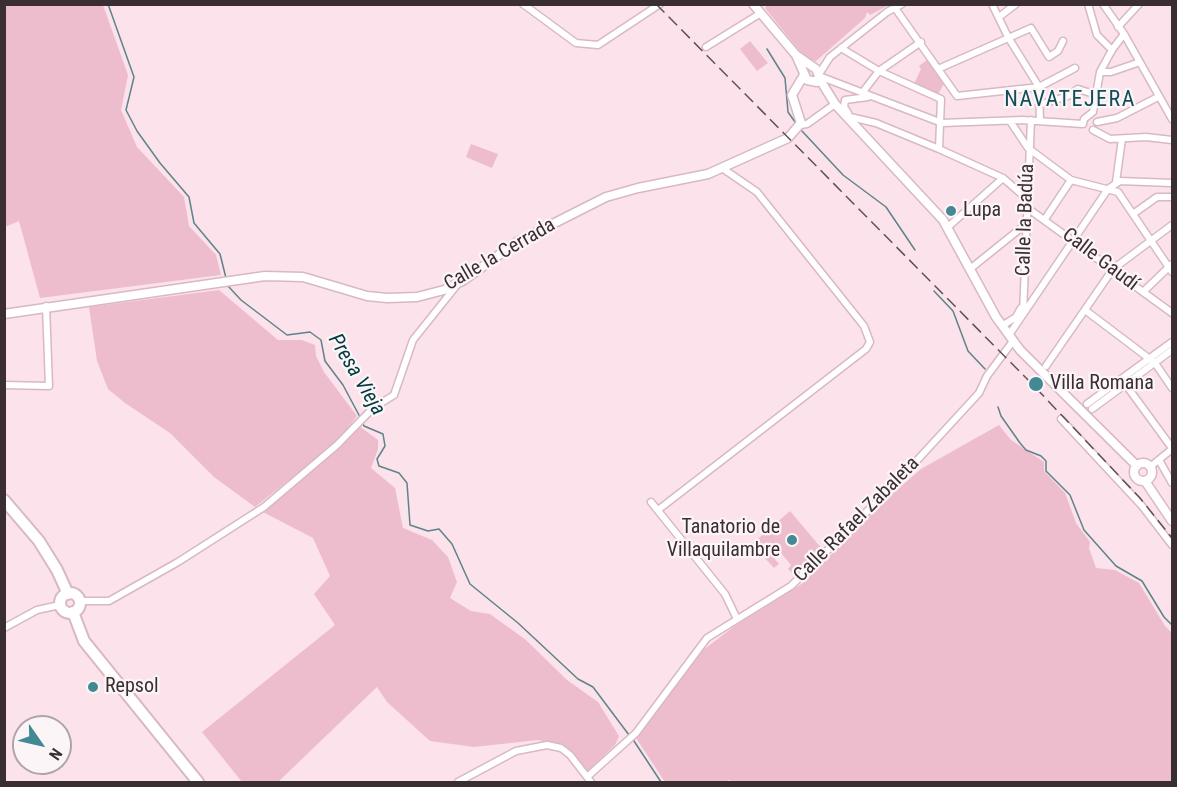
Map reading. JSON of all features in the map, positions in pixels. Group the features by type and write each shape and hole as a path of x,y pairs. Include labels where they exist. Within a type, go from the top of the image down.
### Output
{"highway":[{"path":"4,500 39,541 57,570 68,594"},
{"path":"68,594 75,595 79,601 78,607 73,612 65,612 60,605 62,597 68,594"},
{"path":"73,612 84,641 198,783"}],"street":[{"path":"523,4 576,43 598,45 659,5"},
{"path":"800,125 801,118 793,99 793,90 841,48 902,4"},
{"path":"992,4 1008,37 1039,87 1040,121"},
{"path":"999,17 1016,4"},
{"path":"1088,4 1097,35 1112,50"},
{"path":"1103,4 1124,34 1158,97 1173,119"},
{"path":"1118,27 1139,4"},
{"path":"706,47 757,7 833,102 848,114 862,133 926,199 948,227 1002,326 1011,338 1137,466"},
{"path":"895,8 957,96 1039,87 1074,68"},
{"path":"938,69 1031,28 1049,57 1058,51 1063,41"},
{"path":"1091,117 1100,72 1124,34"},
{"path":"861,93 879,71 921,42"},
{"path":"841,48 879,71 941,99 942,123 939,148"},
{"path":"812,75 830,57"},
{"path":"1100,72 1111,72 1140,62"},
{"path":"812,75 942,123 1031,120 1083,124"},
{"path":"1039,105 1068,96 1078,89 1097,95"},
{"path":"848,114 845,100 857,96 871,98"},
{"path":"1097,122 1117,118 1158,97"},
{"name":"Calle la Cerrada","path":"4,314 46,306 265,276 303,277 360,295 387,298 429,294 457,284 517,242 606,197 708,174 788,138 800,125 807,124 833,102"},
{"path":"848,114 939,148 1003,178 1026,198"},
{"path":"1091,117 1097,122"},
{"path":"1083,124 1084,119 1091,117"},
{"name":"Calle la Badúa","path":"1002,326 1016,317 1023,305 1031,120"},
{"name":"Calle la Badúa","path":"1010,121 1028,148"},
{"path":"1093,130 1097,122"},
{"path":"1083,124 1087,130 1093,130 1110,139 1146,137 1173,140"},
{"path":"1122,139 1116,182 1173,183"},
{"path":"1028,148 1071,180 1118,192 1171,268 1143,292"},
{"path":"658,510 866,349 870,342 864,326 757,192 722,168"},
{"path":"948,227 1003,178"},
{"path":"1045,219 1071,180"},
{"name":"Calle Rafael Zabaleta","path":"458,783 516,751 547,745 561,748 570,754 589,780 631,737 707,638 791,586 899,480 979,393 1023,315 1108,189 1116,182"},
{"path":"1133,214 1157,197 1173,198"},
{"name":"Calle Gaudí","path":"1026,207 1173,313"},
{"path":"970,269 1026,224"},
{"path":"1047,366 1113,269 1173,225"},
{"path":"79,601 109,601 224,533 282,491 337,445 361,419 394,395 413,340 457,284"},
{"name":"Calle la Badúa","path":"1023,292 1034,299"},
{"path":"1023,305 1023,315"},
{"path":"4,385 49,386 46,306"},
{"path":"1085,310 1152,361 1173,388"},
{"path":"1152,361 1173,342"},
{"path":"1089,406 1152,361 1173,350"},
{"path":"1123,381 1173,448 1150,467"},
{"path":"1061,419 1142,506 1173,545"},
{"path":"1159,460 1173,483"},
{"path":"1137,466 1144,464 1150,467"},
{"path":"1137,466 1135,477 1145,481 1173,521"},
{"path":"1145,481 1151,476 1150,467"},
{"path":"651,502 725,594 737,619"},
{"path":"4,628 37,610 60,605"}],"shaded area":[{"path":"768,4 889,5 870,15 867,12 865,18 816,61 807,60 765,8"},
{"path":"4,5 103,5 128,75 121,110 137,147 184,197 189,226 216,255 221,275 40,298 19,221 5,227"},
{"path":"750,41 768,63 757,71 740,49"},
{"path":"927,60 944,84 938,94 914,84 921,69 919,66"},
{"path":"471,144 498,154 492,168 466,157"},
{"path":"219,290 278,340 302,340 315,345 316,356 324,372 357,416 343,434 324,452 255,507 214,477 170,433 108,389 97,361 89,307"},
{"path":"999,425 1011,440 1044,462 1044,471 1065,493 1076,523 1090,542 1089,548 1096,568 1115,570 1139,583 1165,626 1172,633 1172,782 732,782 729,780 725,782 665,782 636,738 698,654 736,625 803,583 883,502 921,469"},
{"path":"359,426 378,440 378,449 371,468 395,488 403,528 432,540 448,557 457,582 450,598 471,611 490,614 526,640 567,680 598,702 619,736 615,745 588,771 567,747 538,740 474,747 430,741 387,702 377,687 278,782 242,782 202,732 335,625 314,594 330,576 313,538 263,512 336,451"},
{"path":"790,511 823,550 795,576 788,569 791,565 781,553 774,558 779,564 774,568 752,544"}],"waterway":[{"name":"Presa Vieja","path":"108,4 134,77 126,110 137,131 160,163 189,197 194,223 220,254 226,278"},
{"path":"767,49 785,78 788,112 795,122"},
{"path":"802,131 843,175 886,207 915,250"},
{"name":"Presa Vieja","path":"228,286 241,300 287,335 310,332 321,340 325,361 343,385 360,417"},
{"path":"934,291 953,311 968,351 985,369"},
{"path":"998,407 1001,416 1020,443 1026,450 1041,456 1046,461 1046,471 1070,495 1084,530 1116,566 1142,581 1164,617 1172,625"},
{"name":"Presa Vieja","path":"362,422 364,426 383,434 385,446 377,459 379,466 399,473 407,483 410,525 428,531 439,529 452,544 470,584 518,623 578,679 593,687 629,735"},
{"name":"Presa Vieja","path":"632,738 661,782"}],"railway":[{"path":"656,4 1034,386 1140,498 1172,538"}],"place":[{"name":"Lupa","path":"951,211"},
{"name":"Villa Romana","path":"1036,384"},
{"name":"Tanatorio de Villaquilambre","path":"792,540"},
{"name":"Repsol","path":"93,687"}],"district":[{"name":"NAVATEJERA","path":"1070,100"}]}
